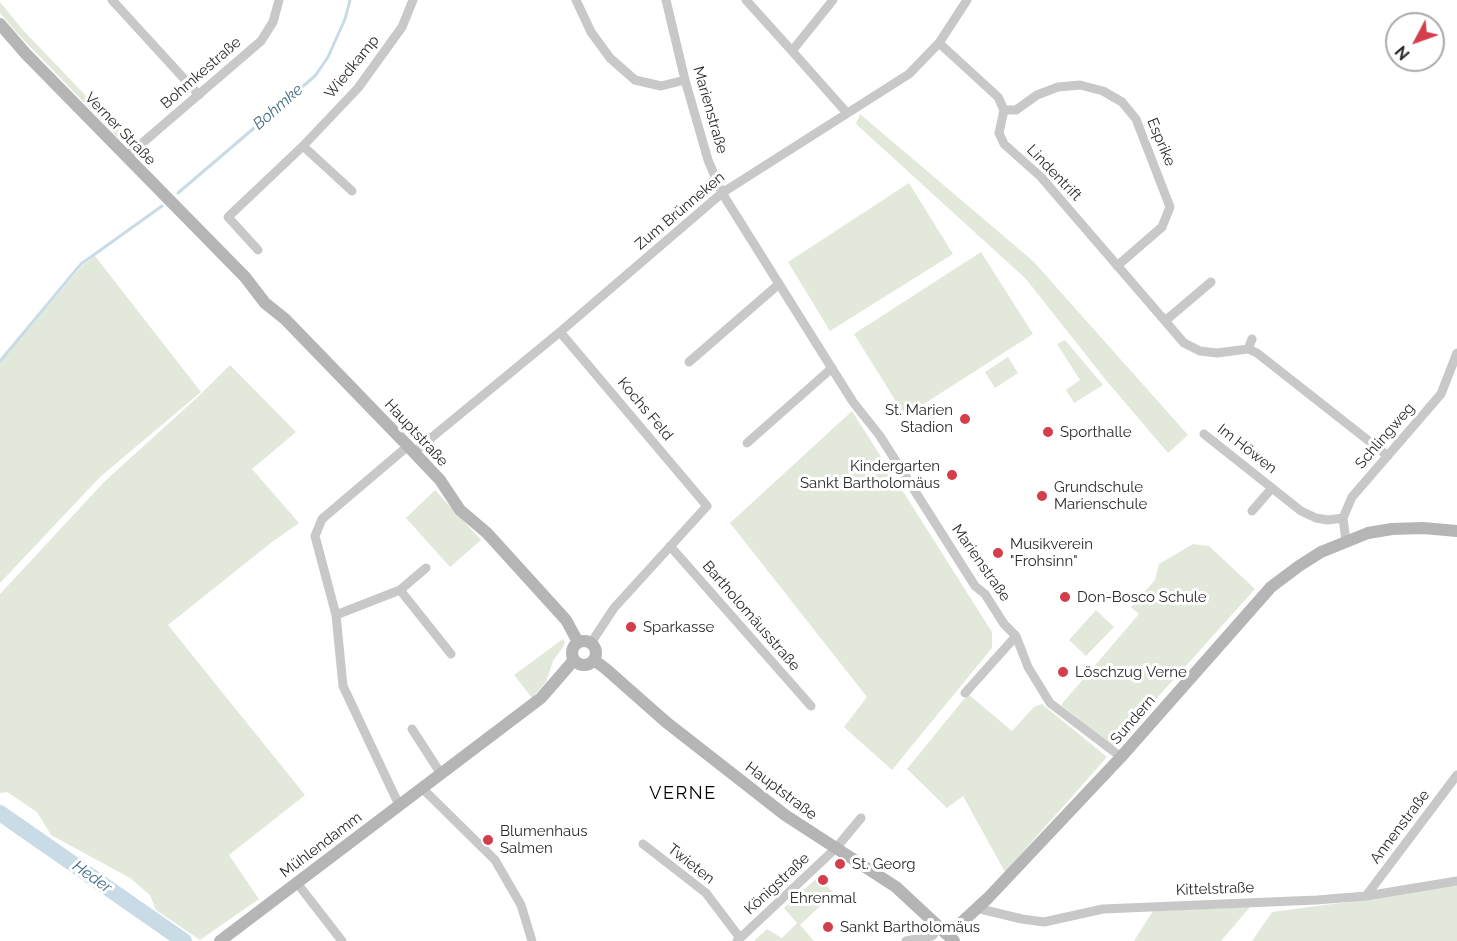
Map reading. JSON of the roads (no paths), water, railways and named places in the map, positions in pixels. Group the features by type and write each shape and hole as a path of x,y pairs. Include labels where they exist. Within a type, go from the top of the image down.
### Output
{"main road":[{"name":"Verner Straße","path":"0,24 26,54 220,253"},
{"name":"Hauptstraße","path":"220,253 257,290 266,303 285,319 411,448 440,480 460,510 487,533 566,620 578,642"},
{"name":"Sundern","path":"948,934 976,908 1121,757 1271,587 1322,552 1368,533 1392,529 1423,528 1457,531"},
{"path":"578,642 591,643 596,651 594,660 584,665 574,660 572,650 578,642"},
{"name":"Mühlendamm","path":"220,941 541,698 574,660"},
{"name":"Hauptstraße","path":"594,660 666,722 785,815 896,886 948,934"}],"street":[{"path":"112,0 199,95"},
{"name":"Bohmkestraße","path":"126,157 261,41 273,22 279,0"},
{"name":"Wiedkamp","path":"258,250 228,218 303,146 358,88 402,27 413,0"},
{"path":"576,0 591,32 610,58 635,80 662,86 685,80"},
{"name":"Marienstraße","path":"666,0 685,80 708,160 722,193 853,402 880,436 975,586 985,594 1004,624 1016,636 1029,667 1050,703 1121,757"},
{"path":"746,0 847,113"},
{"path":"792,51 833,0"},
{"name":"Zum Brünneken","path":"399,805 343,686 336,615 315,536 322,519 560,332 722,193 909,74 939,44 967,0"},
{"path":"939,44 998,97 1004,110"},
{"name":"Esprike","path":"1004,110 1016,110 1037,95 1058,87 1080,85 1103,91 1122,102 1136,119 1170,207 1162,227 1117,266"},
{"name":"Lindentrift","path":"1004,110 999,133 1004,144 1041,177 1184,343 1200,351 1217,353 1248,349"},
{"path":"303,146 352,191"},
{"path":"1165,321 1211,282"},
{"path":"689,362 779,284"},
{"name":"Kochs Feld","path":"560,332 707,506 670,546"},
{"path":"1252,339 1248,349 1257,353 1388,456"},
{"name":"Schlingweg","path":"1343,518 1352,497 1442,394 1457,353"},
{"path":"747,443 832,368"},
{"name":"Im Höwen","path":"1204,434 1301,511 1316,518 1328,520 1343,518"},
{"name":"Im Höwen","path":"1252,511 1272,488"},
{"path":"1343,518 1346,541"},
{"path":"591,643 614,608 670,546"},
{"name":"Bartholomäusstraße","path":"670,546 811,706"},
{"path":"336,615 400,590 426,568"},
{"path":"400,590 451,654"},
{"path":"965,693 1016,636"},
{"path":"412,729 441,774"},
{"name":"Annenstraße","path":"1366,896 1457,775"},
{"path":"422,788 495,860 521,905 532,941"},
{"name":"Königstraße","path":"738,940 836,848 861,818"},
{"name":"Twieten","path":"643,844 706,893 738,940"},
{"name":"Kittelstraße","path":"976,908 1044,922 1103,909 1317,900 1366,896 1457,881"},
{"path":"297,883 342,941"},
{"path":"906,941 948,934"}],"waterway":[{"name":"Bohmke","path":"178,193 315,76 328,57 345,19 350,0"},
{"path":"0,361 81,264 162,206"},
{"name":"Heder","path":"0,813 184,941"}],"place":[{"name":"St. Marien Stadion","path":"965,419"},
{"name":"Sporthalle","path":"1048,432"},
{"name":"Kindergarten Sankt Bartholomäus","path":"952,475"},
{"name":"Grundschule Marienschule","path":"1042,496"},
{"name":"Musikverein \"Frohsinn\"","path":"998,553"},
{"name":"Don-Bosco Schule","path":"1065,597"},
{"name":"Sparkasse","path":"631,627"},
{"name":"Löschzug Verne","path":"1063,672"},
{"name":"Blumenhaus Salmen","path":"488,840"},
{"name":"St. Georg","path":"840,864"},
{"name":"Ehrenmal","path":"823,880"},
{"name":"Sankt Bartholomäus","path":"828,927"}],"district":[{"name":"VERNE","path":"683,794"}]}
